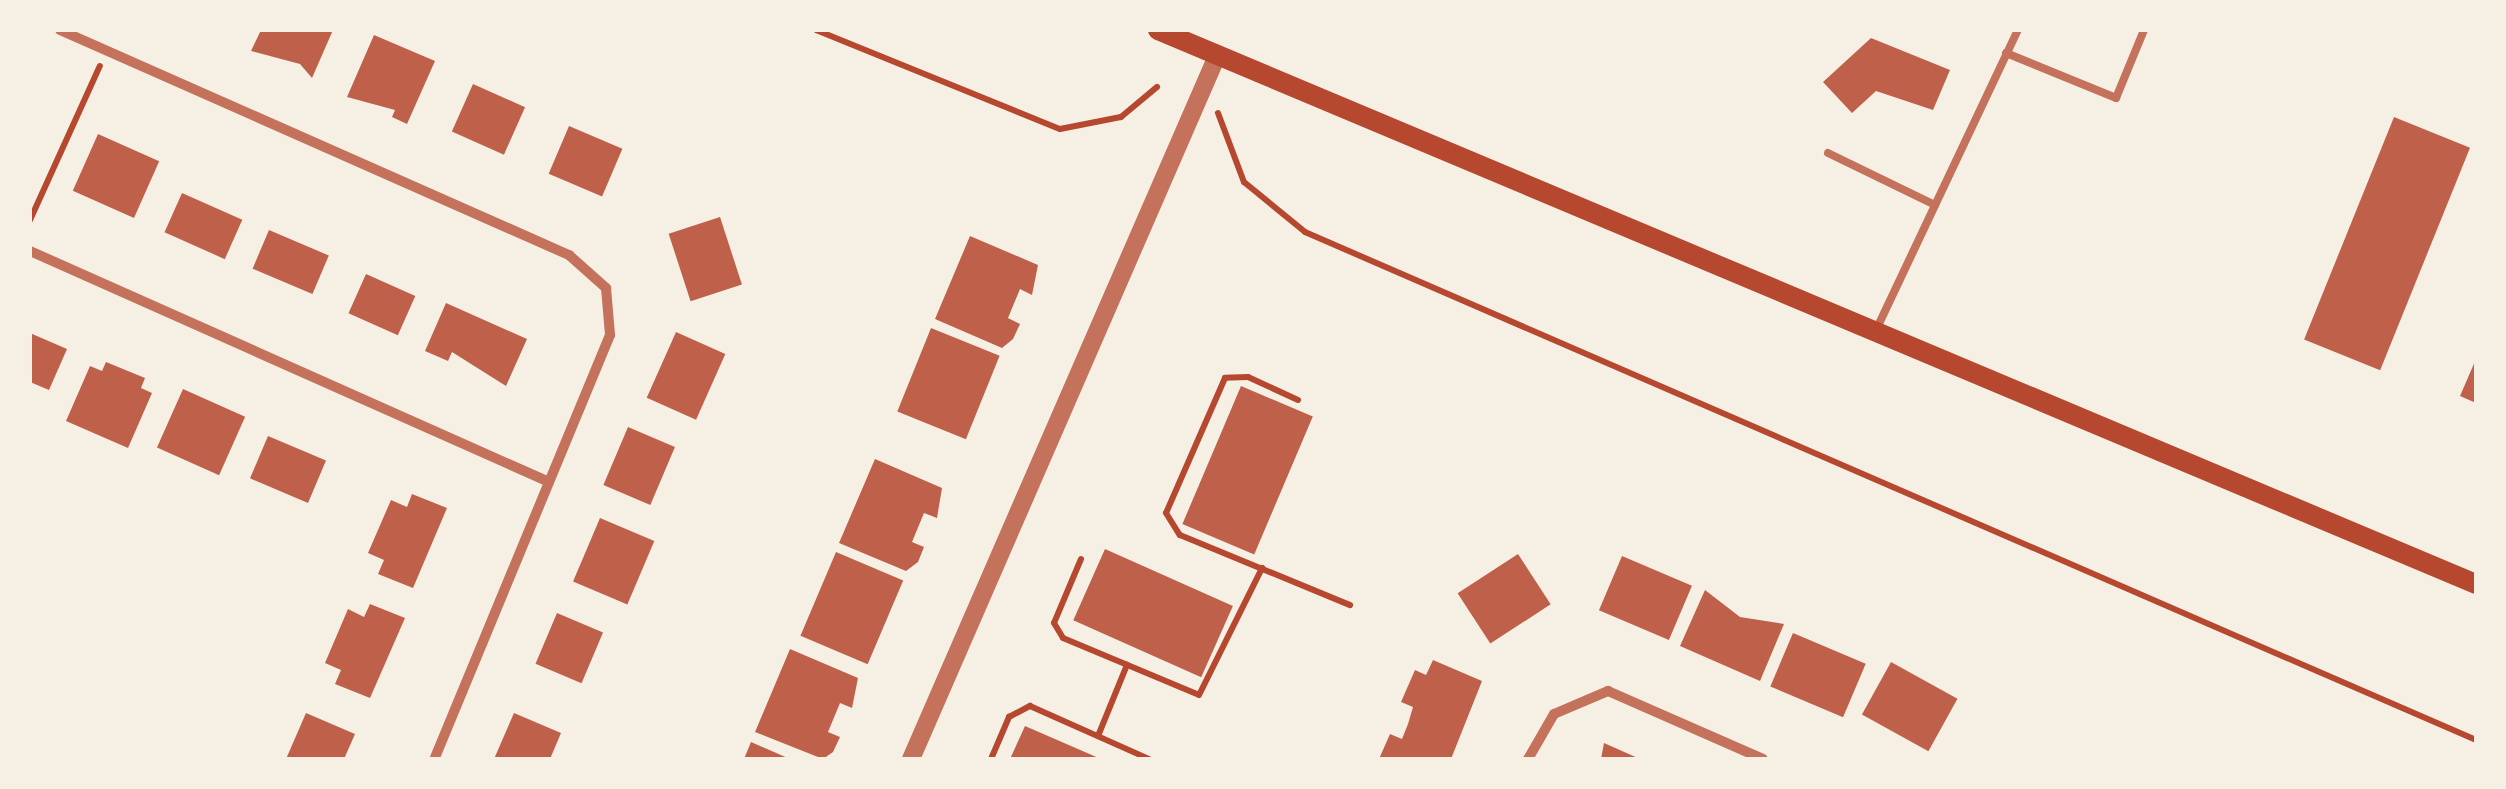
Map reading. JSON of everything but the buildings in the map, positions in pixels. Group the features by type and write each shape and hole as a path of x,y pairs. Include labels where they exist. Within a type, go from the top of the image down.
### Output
{"main road":[{"path":"1158,30 2476,584"}],"street":[{"path":"60,30 594,271 612,308 610,335 434,759"},
{"path":"911,759 1217,56"},
{"path":"30,251 549,482"},
{"path":"1528,759 1554,714 1608,691 1763,759"}],"lane":[{"path":"1875,332 2018,30"},
{"path":"2006,54 2116,98 2144,30"},
{"path":"1828,153 1934,205"}],"path":[{"path":"816,30 1060,129 1121,117 1157,88"},
{"path":"30,220 107,51"},
{"path":"1218,114 1244,182 1305,232 2476,740"},
{"path":"1298,400 1248,377 1225,378 1166,513 1180,535 1350,604"},
{"path":"1081,559 1054,623 1063,638 1199,696 1262,568"},
{"path":"1098,736 1127,665"},
{"path":"991,759 1009,717 1030,706 1149,759"}]}
